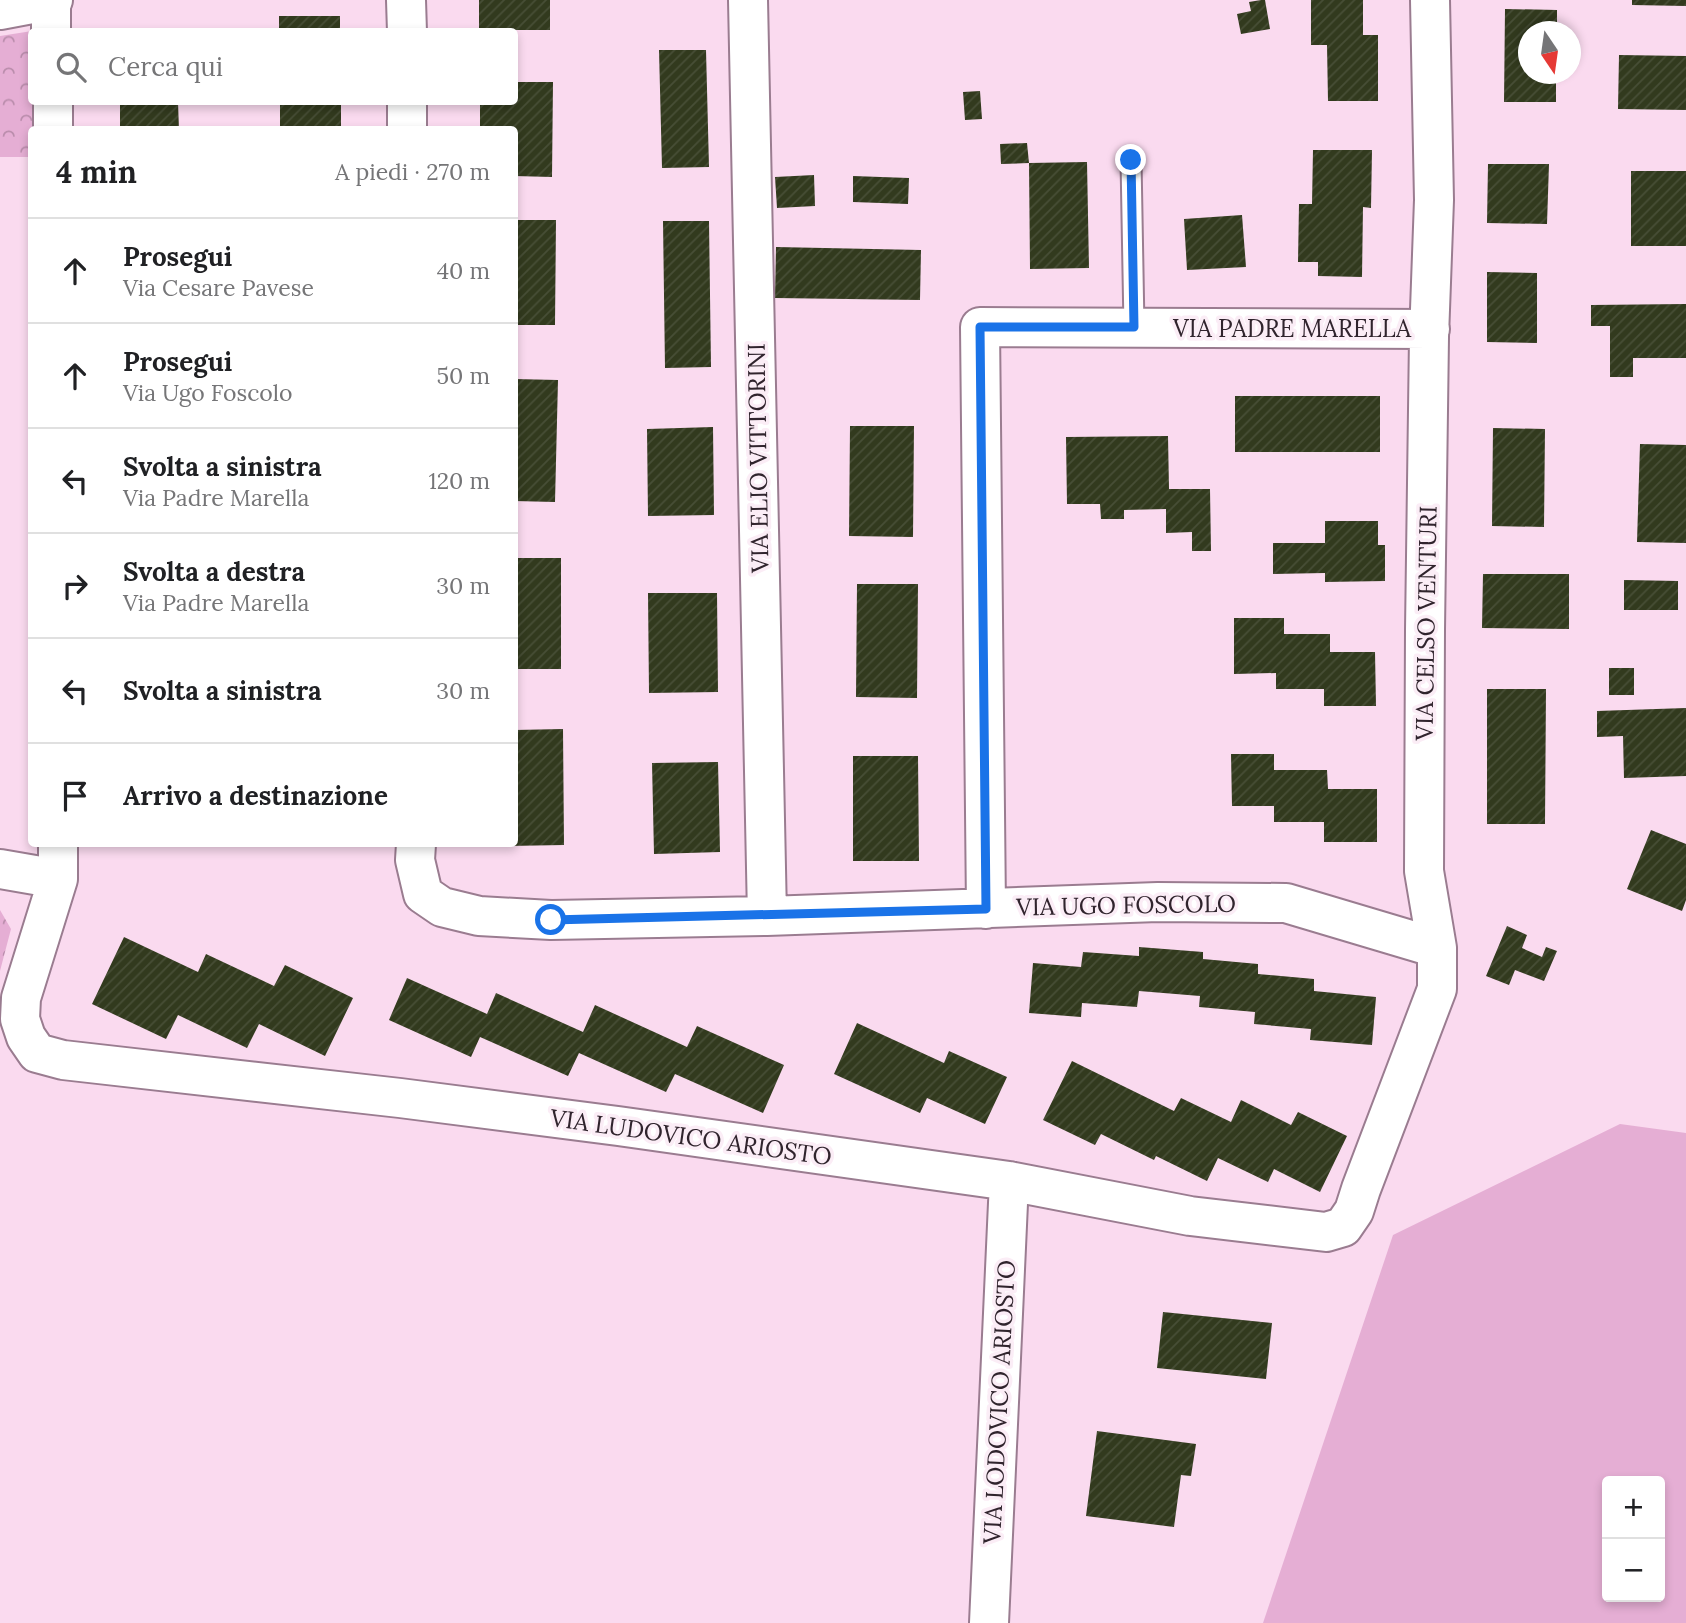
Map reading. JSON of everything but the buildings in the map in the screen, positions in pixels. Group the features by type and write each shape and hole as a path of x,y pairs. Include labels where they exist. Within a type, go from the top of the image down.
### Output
{"street":[{"path":"0,10 52,0 51,28"},
{"path":"407,0 407,28"},
{"name":"VIA ELIO VITTORINI","path":"748,0 767,916"},
{"name":"VIA CELSO VENTURI","path":"1343,1227 1354,1211 1437,989 1437,948 1424,871 1425,630 1434,200 1430,0"},
{"path":"53,105 54,126"},
{"path":"407,105 407,126"},
{"name":"VIA PADRE MARELLA","path":"986,909 980,327 1430,329"},
{"name":"VIA UGO FOSCOLO","path":"416,847 415,860 423,894 442,907 480,916 551,920 767,916 1158,902 1286,903 1437,948"},
{"path":"0,869 58,861"},
{"name":"VIA LUDOVICO ARIOSTO","path":"58,861 21,998 20,1019 26,1037 37,1053 63,1060 400,1098 1009,1181 1190,1216 1326,1232 1343,1227"},
{"name":"VIA LODOVICO ARIOSTO","path":"989,1623 1009,1181"}],"lane":[{"path":"1131,160 1134,327"}],"green space":[{"path":"28,32 28,105 34,105 35,126 28,126 28,157 0,157 0,36"},
{"path":"0,910 11,929 0,971"},
{"path":"1620,1124 1686,1133 1686,1623 1263,1623 1393,1235"}],"route":[{"path":"551,920 986,909 980,327 1134,327 1131,160"}]}
